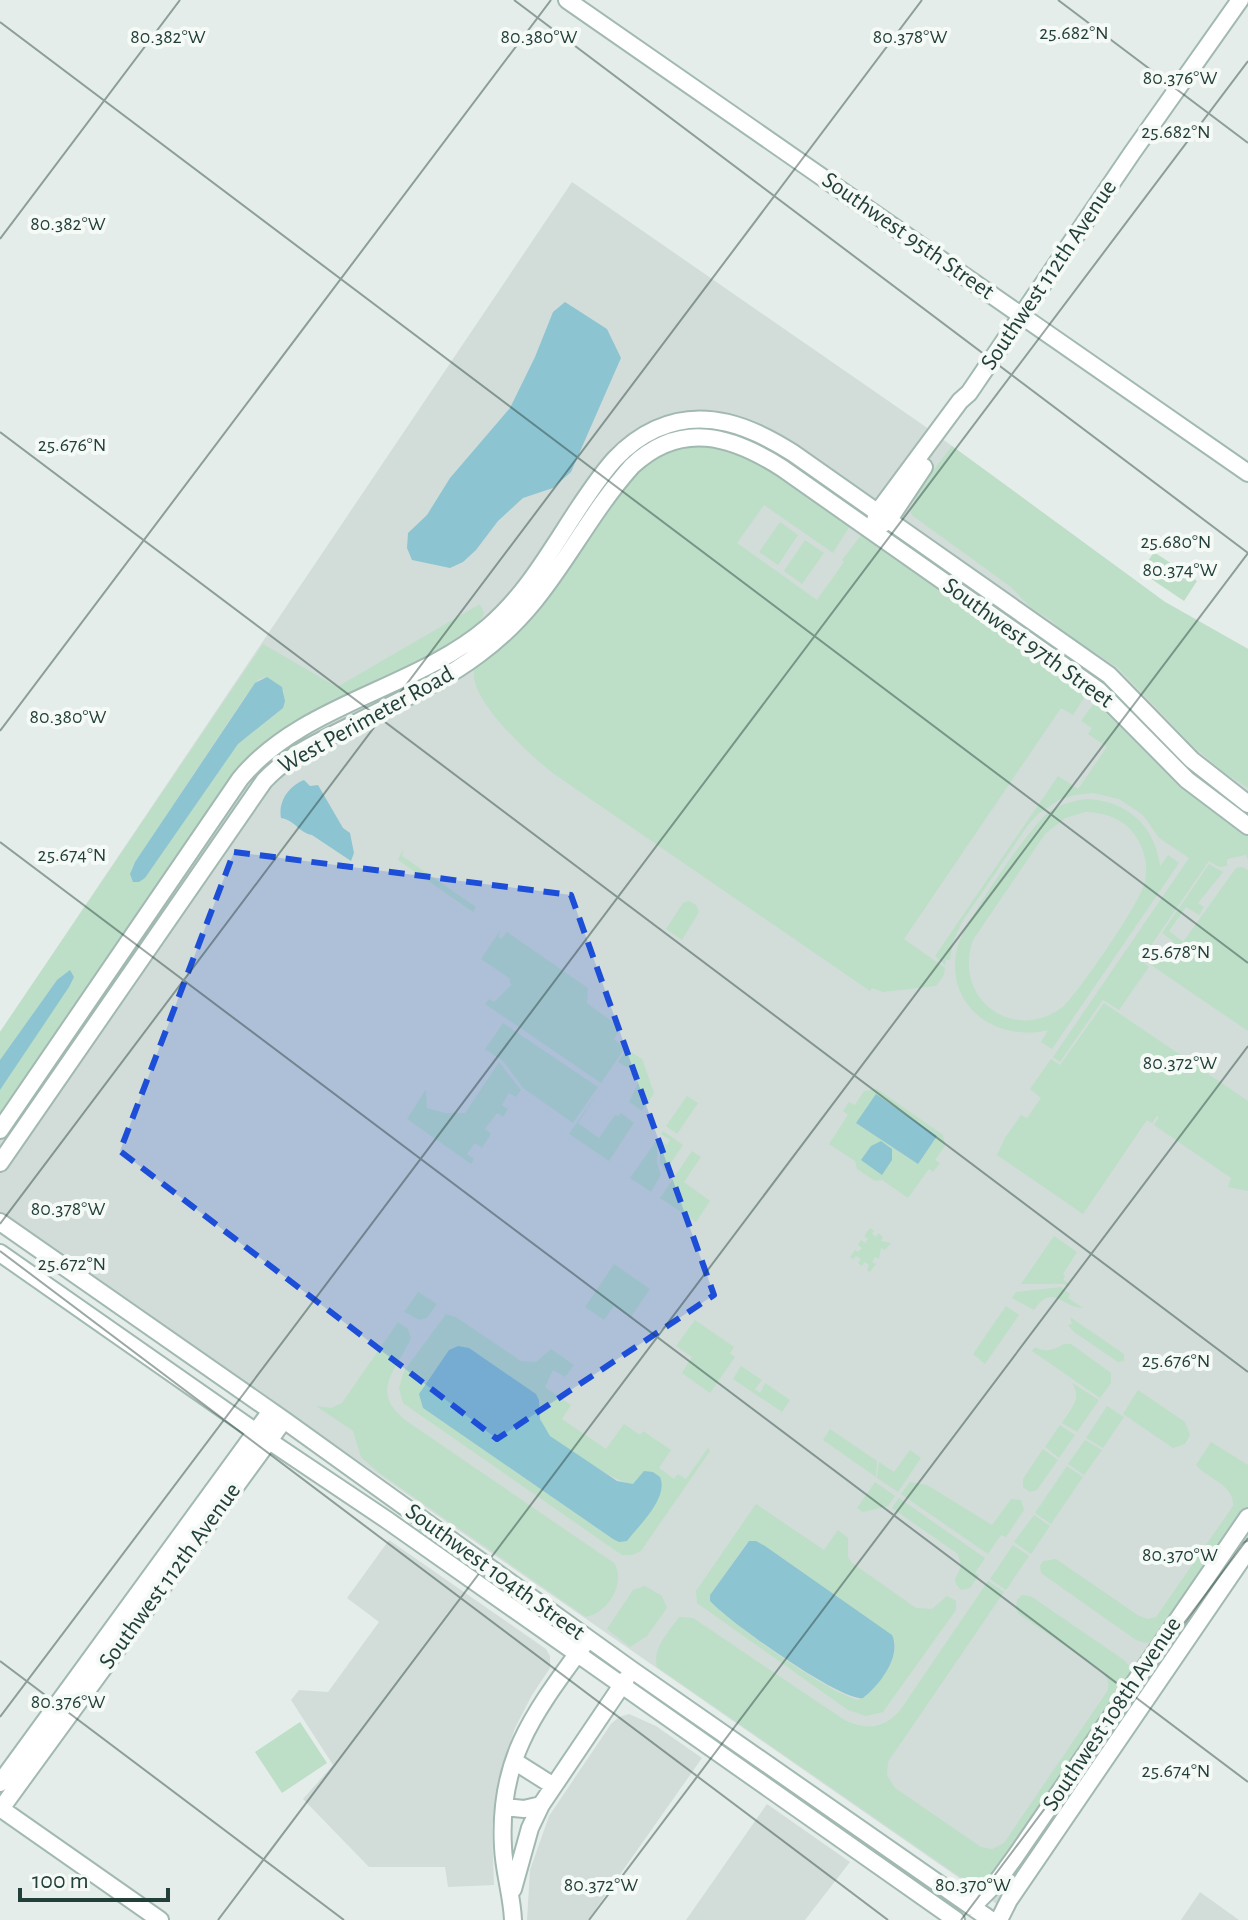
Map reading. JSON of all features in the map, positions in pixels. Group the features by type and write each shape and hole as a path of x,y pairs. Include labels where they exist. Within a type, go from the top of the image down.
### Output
{"street":[{"name":"Southwest 95th Street","path":"567,0 1248,473"},
{"name":"Southwest 112th Avenue","path":"873,531 1240,0"},
{"name":"West Perimeter Road","path":"0,1130 250,767 289,736 436,661 489,626 522,592 608,465 634,441 679,421 701,419 737,425 770,438 882,517"},
{"name":"Southwest 97th Street","path":"645,454 660,445 682,439 713,438 752,449 1098,690 1187,780 1248,826"},
{"name":"West Perimeter Road","path":"0,1163 264,781 303,750 467,662 517,623 554,577 627,472 645,454"},
{"name":"Southwest 97th Street","path":"882,517 1094,663 1121,685 1201,768 1248,804"},
{"path":"1098,690 1110,686 1152,720"},
{"name":"Southwest 104th Street","path":"0,1222 991,1920"},
{"name":"Southwest 104th Street","path":"0,1253 407,1534 956,1920"},
{"name":"Southwest 112th Avenue","path":"0,1809 87,1678 277,1416"},
{"path":"407,1534 419,1517"},
{"name":"Southwest 108th Avenue","path":"972,1907 996,1883 1015,1857 1248,1517"},
{"name":"Southwest 108th Avenue","path":"999,1920 1009,1900 1248,1550"},
{"path":"513,1920 512,1894 504,1857 504,1807 514,1761 532,1717 588,1638"},
{"path":"512,1894 530,1828 541,1805 632,1670"},
{"name":"Southwest 112th Avenue","path":"0,1783 87,1678"},
{"path":"514,1761 552,1785"},
{"path":"504,1807 524,1809 541,1805"},
{"path":"818,1824 829,1807"},
{"path":"0,1809 160,1920"}],"highlighted area":[{"path":"234,852 571,895 714,1295 497,1439 120,1151"}],"shaded area":[{"path":"572,182 926,427 1165,602 1248,649 1248,1561 1011,1914 0,1212 0,1032"},
{"path":"389,1540 546,1649 550,1656 550,1668 515,1728 501,1771 492,1827 494,1885 448,1887 445,1867 369,1867 303,1799 333,1765 291,1700 299,1690 328,1692 379,1622 347,1598"},
{"path":"629,1714 656,1726 702,1758 588,1920 527,1920 530,1870 549,1816 611,1724"},
{"path":"767,1804 850,1862 805,1920 686,1920"},
{"path":"1200,1892 1239,1920 1181,1920"}],"green space":[{"path":"705,444 751,454 851,524 833,553 764,505 737,543 817,600 862,534 1089,690 1073,715 1061,708 904,939 945,968 936,986 883,992 872,988 870,991 554,774 502,725 480,694 474,679 475,667 623,486 660,456 680,448"},
{"path":"952,446 1165,602 1248,649 1248,788 1194,747 1117,667 1032,609 1011,587 913,516 910,511 921,486"},
{"path":"780,522 798,535 778,565 759,552"},
{"path":"805,540 824,553 802,584 784,571"},
{"path":"1154,552 1197,581 1184,601 1141,572"},
{"path":"480,604 484,613 480,623 444,649 277,737 0,1121 0,1090 74,977 57,980 0,1060 0,1032 263,644 337,687","holes":["267,677 284,691 283,708 238,744 145,878 133,882 131,870 135,862 259,679"]},
{"path":"1097,699 1248,832 1248,860 1246,855 1227,859 1227,866 1219,867 1209,861 1141,960 1149,967 1119,1010 1103,1000 1060,1062 1053,1057 1189,858 1159,838 1143,815 1119,799 1093,793 1059,800 1038,814 962,922 953,942 950,960 946,960 945,965 935,956 1058,776 1078,789 1107,747 1088,734 1092,728 1081,721"},
{"path":"1089,799 1116,805 1138,819 1152,840 1160,866 1168,855 1179,863 1052,1049 1041,1042 1048,1030 1029,1033 1010,1031 978,1016 959,988 955,969 957,949 970,920 1040,821 1058,807","holes":["1091,812 1120,821 1138,840 1146,867 1141,892 1109,945 1064,1006 1045,1017 1026,1020 1008,1018 992,1010 971,981 969,961 973,940 1045,834 1065,818"]},
{"path":"403,849 402,856 476,907 473,912 398,860"},
{"path":"1209,864 1223,872 1198,903 1204,907 1199,915 1186,907 1169,931 1183,942 1236,868 1248,870 1248,1031 1145,961 1149,952 1161,959 1173,941 1162,933"},
{"path":"689,901 696,905 699,912 682,940 666,929 683,903"},
{"path":"501,929 498,936 501,939 507,932 588,988 587,1003 621,1028 614,1039 623,1051 601,1083 485,1004 489,999 494,1002 511,985 509,978 481,959"},
{"path":"1104,1003 1248,1101 1248,1191 1228,1187 1231,1178 1154,1125 1157,1116 1152,1123 1147,1120 1083,1214 997,1155 1021,1115 1027,1118 1041,1098 1030,1089 1051,1059 1060,1065"},
{"path":"503,1023 598,1087 573,1123 523,1088 503,1061 485,1049"},
{"path":"631,1052 642,1059 654,1093 642,1111 629,1102 639,1081 630,1075 636,1067 631,1064 628,1068 618,1062 624,1053"},
{"path":"499,1062 521,1090 516,1097 509,1093 502,1105 508,1109 503,1117 497,1113 485,1129 491,1134 482,1148 475,1143 467,1154 474,1159 471,1164 407,1119 426,1089 427,1108 445,1113 465,1113"},
{"path":"600,1089 578,1123 599,1138 615,1115 621,1113 634,1123 609,1161 569,1134"},
{"path":"877,1089 943,1135 945,1146 935,1160 940,1163 933,1172 929,1169 908,1198 882,1180 875,1181 857,1169 855,1161 829,1144 848,1115 843,1111 849,1102 855,1105 864,1091"},
{"path":"687,1096 698,1103 677,1134 666,1126"},
{"path":"663,1131 683,1145 665,1172 660,1162 660,1140 667,1145 670,1140 661,1134"},
{"path":"658,1138 657,1163 661,1175 651,1192 630,1178"},
{"path":"692,1151 701,1157 684,1182 710,1201 696,1222 660,1198"},
{"path":"870,1228 876,1237 878,1233 883,1237 881,1241 891,1243 885,1250 881,1248 879,1259 875,1257 872,1262 876,1264 870,1272 865,1262 862,1266 858,1263 861,1259 850,1257 855,1250 858,1252 862,1248 858,1245 861,1240 865,1243 868,1239 864,1236"},
{"path":"1054,1236 1077,1252 1063,1274 1063,1280 1070,1284 1068,1287 1064,1284 1021,1284"},
{"path":"614,1264 650,1289 631,1317 614,1306 604,1320 585,1307"},
{"path":"1061,1287 1070,1294 1068,1298 1083,1308 1052,1297 1034,1310 1012,1298 1016,1292"},
{"path":"418,1292 437,1304 427,1318 419,1320 404,1312"},
{"path":"1006,1306 1019,1315 985,1364 973,1354"},
{"path":"446,1314 456,1317 521,1361 536,1362 551,1349 574,1365 565,1377 553,1370 545,1387 571,1405 562,1419 606,1449 624,1424 640,1435 643,1431 671,1450 659,1468 674,1479 678,1474 686,1479 708,1448 710,1451 641,1551 622,1555 403,1403 399,1388 404,1371","holes":["540,1407 544,1428 561,1445 601,1471 633,1484 613,1539 423,1408"]},
{"path":"1070,1317 1124,1354 1124,1361 1118,1362 1074,1332 1068,1325 1072,1324"},
{"path":"695,1320 734,1347 730,1353 735,1357 710,1393 682,1373 692,1357 676,1346"},
{"path":"398,1322 408,1329 411,1338 389,1379 388,1399 394,1409 405,1420 614,1563 617,1587 601,1610 586,1617 378,1472 361,1457 353,1431 316,1406 331,1408 342,1403"},
{"path":"1071,1344 1111,1373 1111,1383 1100,1398 1032,1351 1035,1347 1050,1350"},
{"path":"741,1366 762,1380 755,1389 760,1393 765,1383 790,1400 782,1412 733,1379"},
{"path":"1072,1383 1099,1400 1077,1432 1062,1423 1076,1399"},
{"path":"1138,1390 1185,1422 1190,1435 1185,1444 1173,1448 1123,1414"},
{"path":"1107,1406 1124,1417 1103,1448 1086,1438"},
{"path":"1060,1425 1075,1435 1059,1458 1045,1447"},
{"path":"830,1429 877,1461 876,1477 823,1440"},
{"path":"1085,1440 1102,1450 1084,1475 1068,1464"},
{"path":"1211,1442 1248,1465 1248,1507 1155,1641 1145,1643 1136,1640 1041,1573 1043,1561 1056,1559 1139,1616 1148,1619 1156,1617 1233,1506 1225,1487 1196,1465"},
{"path":"1043,1449 1058,1460 1037,1490 1030,1492 1023,1487 1023,1479"},
{"path":"910,1450 921,1458 898,1492 877,1478 879,1462 894,1472"},
{"path":"1067,1466 1083,1477 1051,1524 1035,1513"},
{"path":"875,1482 895,1496 888,1506 863,1512 857,1508"},
{"path":"910,1482 927,1485 992,1525 1011,1499 1021,1500 1024,1510 1006,1537 1001,1535 988,1554 901,1494"},
{"path":"899,1498 985,1558 970,1588 961,1590 956,1584 961,1567 958,1554 892,1508"},
{"path":"756,1504 824,1550 838,1530 848,1538 848,1557 852,1563 916,1608 932,1609 947,1596 956,1601 956,1610 883,1712 866,1716 848,1710 697,1603 696,1591","holes":["747,1543 895,1641 893,1658 884,1675 872,1690 857,1700 822,1683 760,1642 710,1601 710,1595"]},
{"path":"1034,1515 1050,1526 1031,1554 1014,1542"},
{"path":"1013,1545 1029,1556 1006,1590 990,1579"},
{"path":"988,1581 1004,1592 888,1762 887,1775 895,1788 981,1847 992,1849 1004,1843 1108,1690 1108,1680 1102,1671 1019,1614 1017,1600 1022,1595 1032,1597 1130,1667 1129,1681 990,1884 979,1890 657,1667 657,1653 666,1634 679,1617 693,1618 843,1719 875,1726 888,1721 901,1709"},
{"path":"645,1586 662,1596 667,1608 647,1636 630,1647 607,1629 633,1590"},
{"path":"300,1722 327,1763 282,1793 255,1752"}],"water":[{"path":"565,302 607,329 621,358 571,472 553,488 523,498 498,521 463,562 450,568 412,560 407,548 408,533 427,515 450,478 510,408 553,312"},
{"path":"267,677 282,687 283,708 238,744 145,878 133,882 130,874 135,862 255,683"},
{"path":"304,780 310,786 318,785 343,828 350,833 354,853 351,861 281,818 281,806 286,795"},
{"path":"70,970 74,977 69,987 0,1090 0,1060 57,980"},
{"path":"876,1094 937,1136 918,1164 856,1123"},
{"path":"881,1141 892,1149 892,1160 882,1175 861,1160 871,1146"},
{"path":"458,1346 469,1348 536,1394 540,1419 550,1436 617,1481 633,1484 644,1471 660,1477 662,1485 657,1502 627,1541 613,1539 423,1408 419,1394 449,1350"},
{"path":"749,1541 765,1546 892,1635 894,1652 888,1670 863,1698 851,1696 810,1674 761,1642 710,1601 710,1595"}]}
